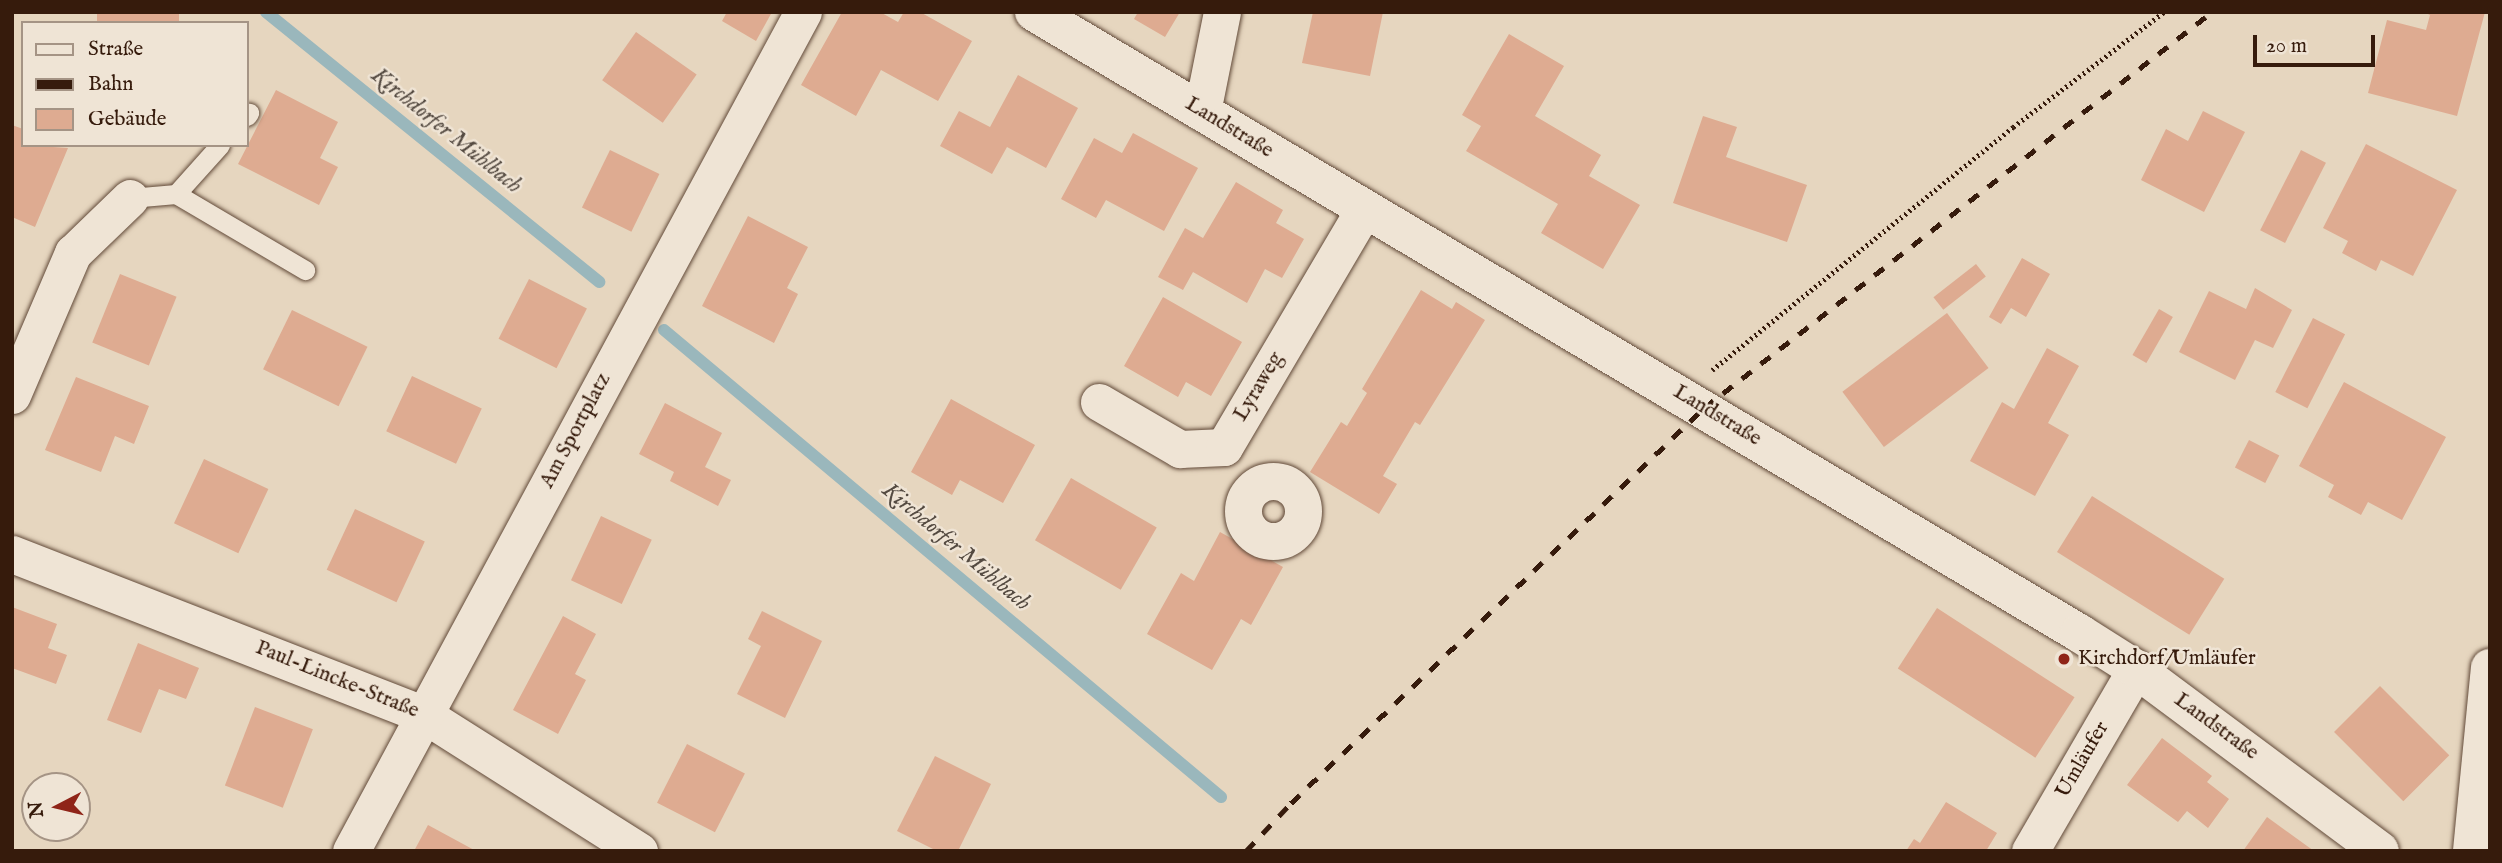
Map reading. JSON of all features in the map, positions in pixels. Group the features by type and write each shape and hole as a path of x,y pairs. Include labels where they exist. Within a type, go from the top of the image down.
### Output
{"street":[{"name":"Am Sportplatz","path":"351,851 803,12"},
{"name":"Landstraße","path":"1034,12 1682,395 2136,669 2380,851"},
{"path":"1202,112 1222,12"},
{"path":"12,395 73,253 130,198"},
{"name":"Lyraweg","path":"1224,447 1365,208"},
{"path":"1099,402 1180,449 1224,447 1257,486"},
{"name":"Paul-Lincke-Straße","path":"12,554 423,713 639,851"},
{"path":"2473,851 2490,668"},
{"name":"Umläufer","path":"2030,851 2136,669"}],"lane":[{"path":"176,194 218,147"},
{"path":"130,198 176,194 305,270"}],"path":[{"path":"1682,395 2013,127 2164,12"}],"building":[{"path":"97,12 179,12 179,21 97,21"},
{"path":"727,12 772,12 756,41 722,21"},
{"path":"842,12 880,12 898,22 904,12 920,12 972,41 938,101 881,70 856,116 801,85"},
{"path":"1138,12 1180,12 1165,37 1134,19"},
{"path":"1313,12 1383,12 1370,76 1302,63"},
{"path":"2424,12 2485,12 2457,116 2368,93 2387,20 2426,30 2430,15"},
{"path":"636,32 697,74 663,123 602,80"},
{"path":"1509,34 1564,66 1535,116 1601,155 1589,176 1640,205 1603,269 1541,233 1558,204 1466,151 1481,126 1462,115"},
{"path":"1018,75 1078,108 1046,168 1007,147 992,174 940,146 959,111 990,127"},
{"path":"276,90 338,122 320,158 338,167 319,205 238,164"},
{"path":"2203,111 2245,132 2204,212 2141,180 2166,129 2188,141"},
{"path":"1703,116 1737,127 1726,157 1807,185 1787,242 1673,203"},
{"path":"12,125 21,128 21,147 68,148 35,227 12,217"},
{"path":"1133,133 1198,168 1164,231 1106,200 1096,218 1061,199 1094,138 1122,153"},
{"path":"2366,144 2457,190 2413,276 2381,260 2376,271 2342,253 2348,241 2323,228"},
{"path":"610,150 659,174 631,232 582,208"},
{"path":"2301,150 2326,163 2285,243 2260,230"},
{"path":"1236,182 1283,210 1276,223 1304,239 1282,278 1265,269 1247,303 1193,272 1183,290 1158,277 1185,228 1203,238"},
{"path":"748,216 808,247 787,288 798,294 774,343 702,306"},
{"path":"2022,258 2050,274 2026,317 2011,308 2001,324 1989,317"},
{"path":"1976,264 1986,277 1943,310 1933,297"},
{"path":"120,274 177,297 149,365 92,343"},
{"path":"529,279 587,309 556,368 499,339"},
{"path":"2255,288 2292,310 2273,348 2255,340 2235,380 2179,352 2209,291 2246,309"},
{"path":"1421,290 1452,309 1456,302 1485,320 1420,425 1415,422 1383,476 1397,484 1379,514 1310,472 1341,422 1347,426 1367,393 1362,389"},
{"path":"1163,297 1242,342 1211,396 1186,382 1178,397 1124,366"},
{"path":"2159,309 2173,317 2146,363 2132,355"},
{"path":"292,310 367,347 339,406 263,369"},
{"path":"1947,313 1989,368 1884,447 1842,392"},
{"path":"2313,318 2345,334 2307,408 2275,392"},
{"path":"2047,348 2079,366 2048,423 2069,435 2035,496 1970,461 2002,402 2014,409"},
{"path":"412,376 482,409 456,464 386,431"},
{"path":"76,377 149,406 134,444 115,436 101,472 45,450"},
{"path":"2344,382 2446,437 2402,520 2368,502 2361,515 2328,497 2334,485 2299,466"},
{"path":"951,399 1035,445 1003,503 960,480 952,495 911,472"},
{"path":"665,403 722,433 705,467 731,480 718,506 670,481 674,472 639,454"},
{"path":"2249,440 2279,455 2265,483 2235,468"},
{"path":"204,459 268,489 238,553 174,523"},
{"path":"1071,478 1157,528 1121,590 1035,540"},
{"path":"2092,496 2224,579 2189,635 2057,552"},
{"path":"355,509 425,542 396,602 327,570"},
{"path":"601,516 652,540 622,604 571,580"},
{"path":"1220,532 1283,567 1251,625 1241,619 1212,670 1147,634 1181,573 1194,581"},
{"path":"12,607 57,624 48,648 67,655 56,684 12,668"},
{"path":"1937,608 2075,697 2035,758 1898,668"},
{"path":"762,611 822,641 785,718 737,694 761,646 748,639"},
{"path":"563,616 596,634 575,674 586,680 558,734 513,710"},
{"path":"138,643 199,668 186,699 159,689 141,733 107,720"},
{"path":"2380,686 2449,755 2403,801 2334,732"},
{"path":"255,707 313,729 283,808 225,785"},
{"path":"2162,738 2212,776 2207,782 2229,799 2208,828 2187,811 2178,822 2127,785"},
{"path":"687,744 745,774 715,832 657,803"},
{"path":"935,756 991,784 958,851 937,851 897,831"},
{"path":"1946,802 1997,833 1986,851 1906,851 1914,839 1920,843"},
{"path":"2267,817 2314,851 2243,851"},
{"path":"428,825 476,851 414,851"}],"waterway":[{"name":"Kirchdorfer Mühlbach","path":"266,12 600,282"},
{"name":"Kirchdorfer Mühlbach","path":"664,330 1221,797"}],"railway":[{"path":"1246,851 1291,803 1704,408 2212,12"}],"place":[{"name":"Kirchdorf/Umläufer","path":"2064,659"}]}
